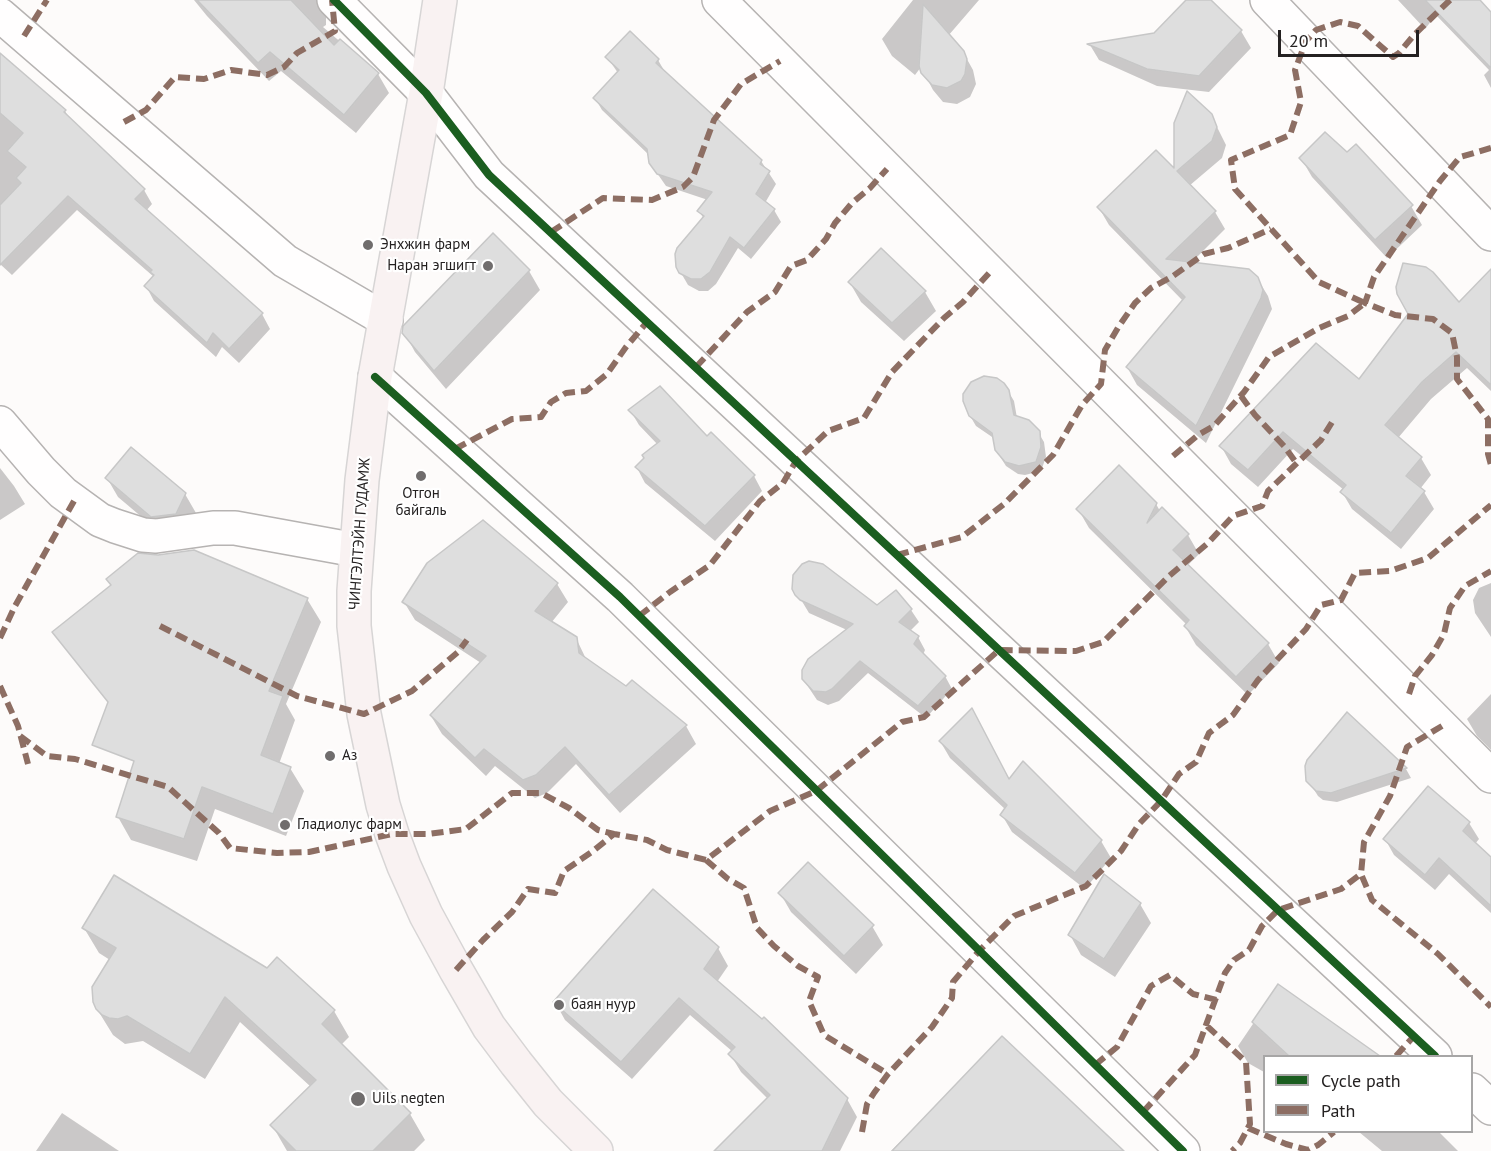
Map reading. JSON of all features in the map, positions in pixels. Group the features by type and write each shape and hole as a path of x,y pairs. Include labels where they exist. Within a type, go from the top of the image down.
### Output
{"main road":[{"name":"ЧИНГЭЛТЭЙН ГУДАМЖ","path":"440,0 426,93 375,377 362,480 356,550 354,626 364,714 383,805 404,866 436,933 489,1027 548,1103 596,1151"}],"street":[{"path":"334,0 426,93 489,175 1434,1055"},
{"path":"719,0 1491,776"},
{"path":"1267,0 1491,234"},
{"path":"0,15 285,261 386,320"},
{"path":"375,377 620,597 1183,1151"},
{"path":"0,423 63,493 100,520 122,529 156,536 213,528 235,528 356,550"},
{"path":"1473,1091 1491,1108"}],"building":[{"path":"197,0 291,0 334,45 340,39 379,73 344,115 270,52 258,63"},
{"path":"1186,0 1211,0 1242,30 1199,76 1147,69 1087,44 1154,33"},
{"path":"1425,0 1480,0 1491,12 1491,68"},
{"path":"923,4 964,51 967,59 965,74 961,81 947,88 932,85 921,73 919,66"},
{"path":"630,31 659,59 656,63 762,160 760,164 770,171 756,194 775,209 744,248 730,237 710,272 701,279 691,279 679,273 675,254 677,248 704,216 697,211 712,192 657,174 649,163 647,149 593,98 619,70 605,57"},
{"path":"0,53 66,110 64,112 145,189 135,199 263,313 229,349 213,333 207,343 144,286 154,275 150,272 152,270 68,196 0,265 0,205 21,183 16,178 26,167 7,151 23,133 0,113"},
{"path":"1187,91 1212,114 1217,127 1212,141 1177,171 1216,211 1166,259 1249,269 1258,277 1263,290 1196,426 1126,367 1185,297 1097,207 1156,150 1174,168 1174,123"},
{"path":"1325,132 1347,152 1356,144 1413,205 1375,240 1299,158"},
{"path":"493,233 530,270 434,371 402,333 403,326"},
{"path":"881,248 926,291 892,323 848,282"},
{"path":"1403,263 1426,267 1459,302 1491,269 1491,385 1456,352 1422,382 1385,425 1422,457 1406,476 1425,491 1391,533 1340,492 1346,485 1283,432 1248,470 1219,446 1316,343 1359,379 1408,314 1397,294 1396,287"},
{"path":"984,376 997,378 1004,383 1009,390 1014,415 1029,420 1040,431 1041,447 1036,462 1019,466 1005,462 995,450 992,433 969,416 963,401 963,394 971,382"},
{"path":"660,386 707,436 711,432 755,475 705,526 635,467 644,458 642,455 660,441 628,410"},
{"path":"131,447 186,493 176,514 151,517 105,478"},
{"path":"1119,465 1157,503 1147,523 1162,507 1189,534 1173,550 1269,643 1236,677 1184,626 1189,620 1076,509"},
{"path":"483,520 558,583 535,611 577,637 579,653 626,686 632,680 687,725 609,795 565,747 536,775 523,780 484,749 475,758 430,715 486,656 402,602 427,563"},
{"path":"194,550 308,598 269,691 283,696 261,755 291,767 273,814 202,787 184,839 116,817 134,761 92,745 108,702 52,632 111,585 106,579 138,553 158,555"},
{"path":"809,561 823,564 877,605 896,590 912,609 899,622 919,636 914,644 946,676 918,706 860,661 832,689 826,692 813,691 802,679 802,670 808,659 853,624 800,600 795,595 792,589 793,575 802,564"},
{"path":"972,708 1009,779 1023,761 1102,840 1075,873 1000,815 1007,805 939,741"},
{"path":"1347,712 1407,768 1331,793 1316,791 1306,781 1307,760"},
{"path":"1428,786 1470,822 1463,831 1491,857 1491,906 1439,858 1425,875 1383,839"},
{"path":"808,862 874,925 844,956 778,893"},
{"path":"1104,874 1141,903 1104,959 1068,935"},
{"path":"114,875 267,968 277,957 335,1010 322,1024 411,1113 373,1151 296,1151 270,1125 316,1080 225,997 190,1054 127,1016 118,1019 102,1015 93,1002 92,987 116,948 82,928"},
{"path":"653,889 719,947 704,969 762,1019 764,1017 848,1098 822,1151 714,1151 770,1095 728,1054 735,1047 679,998 621,1062 553,1002"},
{"path":"1278,984 1379,1055 1288,1055 1252,1022"},
{"path":"1002,1036 1124,1151 892,1151"}],"marked path":[{"path":"24,36 47,0"},
{"path":"124,122 146,110 175,77 204,79 231,70 267,75 284,67 297,53 335,31 332,0"},
{"path":"1173,456 1198,435 1214,426 1244,392 1269,357 1319,328 1348,316 1365,303 1319,282 1235,189 1231,160 1290,135 1301,102 1295,70 1306,41 1316,30 1340,22 1358,26 1393,57 1450,0"},
{"path":"551,232 603,198 652,200 683,187 693,177 714,120 741,84 780,61"},
{"path":"1491,148 1460,157 1440,181 1374,277 1365,303 1395,315 1433,319 1452,333 1457,357 1457,379 1488,419 1488,454 1491,465"},
{"path":"696,367 747,312 775,292 791,266 807,260 826,239 835,223 852,203 887,169"},
{"path":"897,555 962,537 1004,504 1053,455 1082,405 1101,384 1105,350 1119,326 1135,303 1151,288 1204,254 1228,248 1271,229"},
{"path":"639,616 710,565 760,501 783,483 796,461 828,431 864,418 892,372 990,272"},
{"path":"455,449 512,419 541,417 551,402 566,393 586,391 607,374 647,322"},
{"path":"1241,396 1297,464"},
{"path":"456,970 512,912 528,889 555,893 564,871 614,834 647,840 667,850 706,860 770,811 816,791 902,722 924,717 999,650 1076,651 1103,642 1169,576 1208,543 1233,516 1262,506 1268,491 1321,440 1334,419"},
{"path":"0,638 15,606 74,501"},
{"path":"862,1132 867,1104 874,1093 888,1074 932,1027 952,998 953,982 979,951 1014,916 1086,886 1121,851 1139,824 1161,801 1179,774 1196,762 1209,733 1233,715 1258,680 1306,629 1321,605 1341,600 1355,573 1390,571 1428,558 1491,505"},
{"path":"1409,694 1415,676 1432,655 1444,634 1450,608 1465,586 1491,571"},
{"path":"160,626 297,696 364,714 412,691 458,652 467,640"},
{"path":"0,686 18,726 28,764"},
{"path":"1442,726 1407,747 1390,796 1364,842 1361,874 1372,900 1438,954 1491,1007"},
{"path":"20,736 47,756 75,759 168,787 219,833 230,848 277,853 309,852 392,834 428,834 466,829 512,793 541,793 569,808 598,830 614,834"},
{"path":"706,860 728,879 744,888 757,928 774,946 798,966 818,977 809,1001 824,1035 888,1074"},
{"path":"1143,1112 1195,1055 1225,973 1234,960 1249,950 1262,926 1278,910 1341,889 1361,874"},
{"path":"1095,1065 1117,1047 1151,986 1170,975 1193,994 1217,1000"},
{"path":"1207,1026 1246,1062 1250,1124 1240,1143 1232,1151"},
{"path":"1397,1055 1414,1036"},
{"path":"1248,1128 1286,1144 1308,1150 1333,1133"}],"cycle path":[{"path":"334,0 426,93 489,175 1434,1055"},
{"path":"375,377 620,597 1183,1151"}],"place":[{"name":"Энхжин фарм","path":"368,245"},
{"name":"Наран эгшигт","path":"488,266"},
{"name":"Отгон байгаль","path":"421,476"},
{"name":"Аз","path":"330,756"},
{"name":"Гладиолус фарм","path":"285,825"},
{"name":"баян нуур","path":"559,1005"},
{"name":"Uils negten","path":"358,1099"}]}
